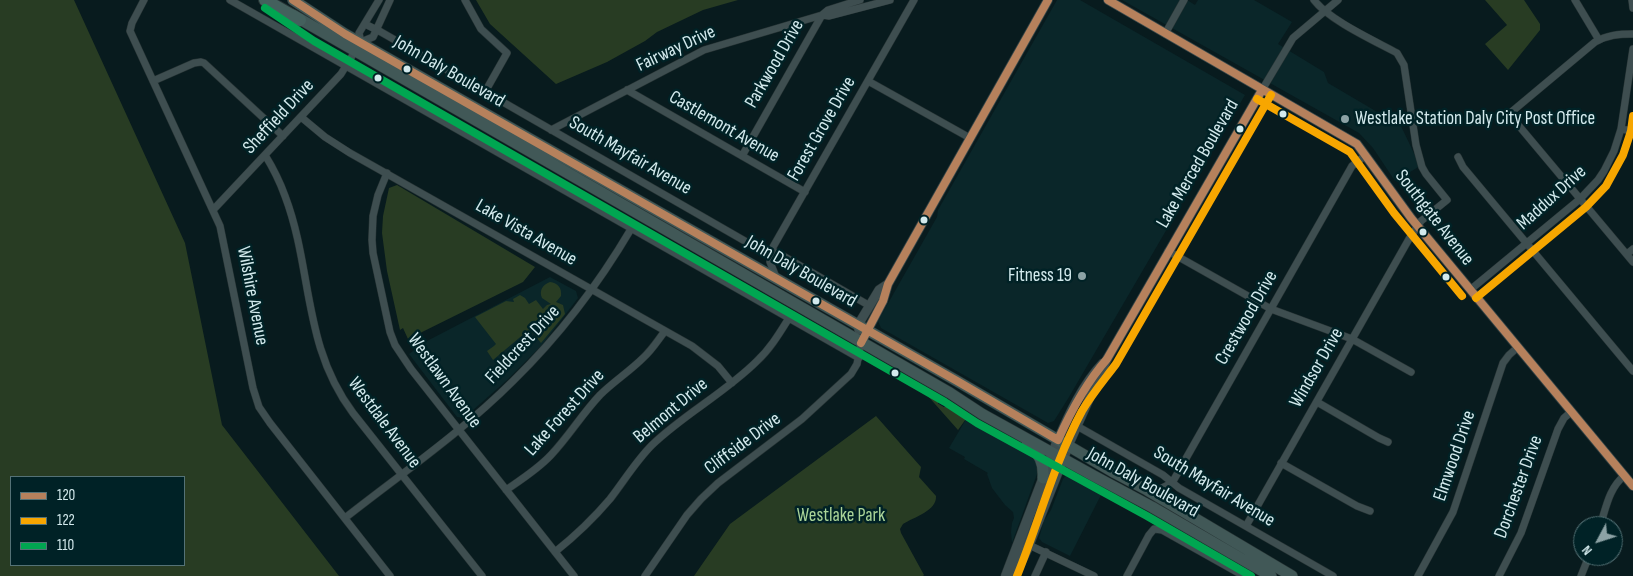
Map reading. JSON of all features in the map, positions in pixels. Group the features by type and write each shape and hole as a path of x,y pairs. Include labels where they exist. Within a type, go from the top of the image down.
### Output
{"highway":[{"path":"265,0 300,20"}],"main road":[{"name":"John Daly Boulevard","path":"271,0 300,20 358,47 776,278 1152,493 1292,576"},
{"name":"John Daly Boulevard","path":"293,0 346,34 358,47 861,343 1271,576"},
{"path":"977,410 989,423 1035,450 1042,464 1043,478"},
{"name":"Lake Merced Boulevard","path":"1014,576 1029,545 1057,456 1063,443"},
{"name":"Lake Merced Boulevard","path":"1006,576 1043,478 1057,456"},
{"path":"1012,561 1023,548 1029,545 1023,530"}],"street":[{"name":"Wilshire Avenue","path":"144,0 130,31 220,226 253,388 259,407 390,576"},
{"path":"230,0 858,358"},
{"path":"358,47 360,33 379,0"},
{"path":"358,47 373,37 390,0"},
{"path":"465,0 481,29 506,53 485,92"},
{"name":"Fairway Drive","path":"552,130 704,50 822,15 828,10 860,0"},
{"name":"Fairway Drive","path":"822,15 829,16 890,0"},
{"name":"Forest Grove Drive","path":"772,250 914,0"},
{"path":"862,328 883,301 888,284 1048,0"},
{"name":"Southgate Avenue","path":"1108,0 1352,141 1366,155 1393,195 1418,227 1633,486"},
{"path":"1165,34 1184,0"},
{"path":"1314,0 1325,12"},
{"name":"Lake Merced Boulevard","path":"1063,443 1077,426 1107,359 1293,38 1338,0"},
{"path":"1575,0 1585,13 1599,40"},
{"path":"1632,0 1633,8"},
{"name":"Windsor Drive","path":"1246,526 1421,221 1447,200 1422,167 1416,145 1404,65 1400,56 1325,12"},
{"name":"Parkwood Drive","path":"742,156 822,15"},
{"name":"South Mayfair Avenue","path":"365,24 757,248 772,250 870,306"},
{"path":"1633,34 1615,35 1599,40 1509,114 1633,262"},
{"name":"Sheffield Drive","path":"213,210 341,74 358,47"},
{"name":"Maddux Drive","path":"1470,290 1580,198 1598,180 1614,151 1621,129 1633,49"},
{"path":"153,81 194,63 204,63 283,136"},
{"path":"868,81 970,138"},
{"name":"Castlemont Avenue","path":"627,90 805,192"},
{"name":"Lake Vista Avenue","path":"301,117 338,145 692,346 710,359 732,383"},
{"path":"1621,129 1633,131"},
{"name":"Westdale Avenue","path":"265,155 281,185 290,209 315,334 326,367 336,388 347,405 482,576"},
{"name":"Crestwood Drive","path":"1172,482 1352,166 1366,155"},
{"path":"1458,157 1463,167 1633,371"},
{"name":"Westlawn Avenue","path":"387,173 375,205 372,240 386,319 395,346 402,358 458,430 574,576"},
{"name":"Fieldcrest Drive","path":"345,518 458,430 537,357 592,289 631,229"},
{"path":"1627,254 1633,249"},
{"path":"772,250 770,262 776,278"},
{"path":"1168,251 1271,310 1352,339 1411,372"},
{"path":"861,343 862,328 870,306 879,290 888,284"},
{"name":"Belmont Drive","path":"555,552 593,518 652,445 732,383 764,354 789,318"},
{"name":"Lake Forest Drive","path":"506,490 544,462 561,444 591,405 651,350 665,331"},
{"name":"Cliffside Drive","path":"645,576 687,515 701,499 718,483 813,410 851,374 857,364 861,343"},
{"name":"Elmwood Drive","path":"1418,576 1457,504 1503,363 1518,347"},
{"name":"Lake Merced Boulevard","path":"1063,443 1072,411 1095,372 1107,359"},
{"path":"1317,402 1388,442"},
{"name":"Dorchester Drive","path":"1499,576 1521,533 1558,429 1564,418 1571,412"},
{"name":"South Mayfair Avenue","path":"1077,426 1333,576"},
{"path":"1281,463 1357,506 1370,511"},
{"path":"1603,516 1612,489 1624,476"},
{"path":"1152,493 1172,482"},
{"path":"1127,576 1149,534 1154,529 1162,530 1244,576"},
{"path":"1029,545 1094,576"},
{"path":"1034,576 1046,552"}],"shaded area":[{"path":"1057,0 1080,0 1245,95 1069,397 1054,421 1048,423 881,328 878,321 937,217 938,210"},
{"path":"1122,0 1187,0 1195,5 1198,0 1254,0 1292,22 1278,44 1324,72 1328,83 1401,126 1420,166 1395,181 1373,148 1359,133"},
{"path":"550,277 576,291 578,298 542,345 506,381 464,418 457,417 409,354 427,341"},
{"path":"968,416 1028,451 1037,462 1037,474 1012,543 1013,512 992,488 988,473 949,448"},
{"path":"1070,473 1075,473 1086,482 1103,491 1070,556 1042,542 1039,538 1044,521 1051,510 1063,479"}],"green space":[{"path":"0,0 74,0 185,243 222,425 339,576 0,576"},
{"path":"476,0 738,0 703,10 657,32 645,41 607,62 556,84 490,24"},
{"path":"1485,0 1524,0 1540,24 1540,30 1508,70 1485,44 1507,25"},
{"path":"397,185 535,267 523,282 408,339 403,328 400,330 387,271 382,233 383,216 389,188"},
{"path":"550,282 555,283 560,288 561,296 556,302 563,305 565,314 541,343 533,333 528,336 525,333 493,360 487,351 496,344 475,317 506,301 514,302 513,299 520,295 529,304 536,300 543,309 551,304 542,298 541,293 543,287"},
{"path":"934,392 968,416 958,430 927,395"},
{"name":"Westlake Park","path":"876,416 921,467 919,477 936,496 933,506 929,510 903,524 900,529 923,576 694,576 730,524"}],"waterway":[{"path":"939,403 944,406 947,404 946,402"}],"transit line":[{"name":"120","path":"293,0 345,34 1058,440 1068,418 1092,378 1107,359 1262,90"},
{"name":"120","path":"861,343 883,301 888,284 1048,0"},
{"name":"120","path":"1108,0 1357,144 1411,218 1633,486"},
{"name":"110","path":"265,8 314,41 945,402 977,423 1147,516 1251,576"},
{"name":"122","path":"1017,576 1063,451 1082,411 1116,364 1271,95"},
{"name":"122","path":"1257,99 1350,152 1394,213 1462,296"},
{"name":"122","path":"1476,298 1586,207 1606,186 1623,155 1631,131 1633,116"}],"place":[{"name":"Westlake Station Daly City Post Office","path":"1345,119"},
{"name":"Fitness 19","path":"1082,276"}]}
